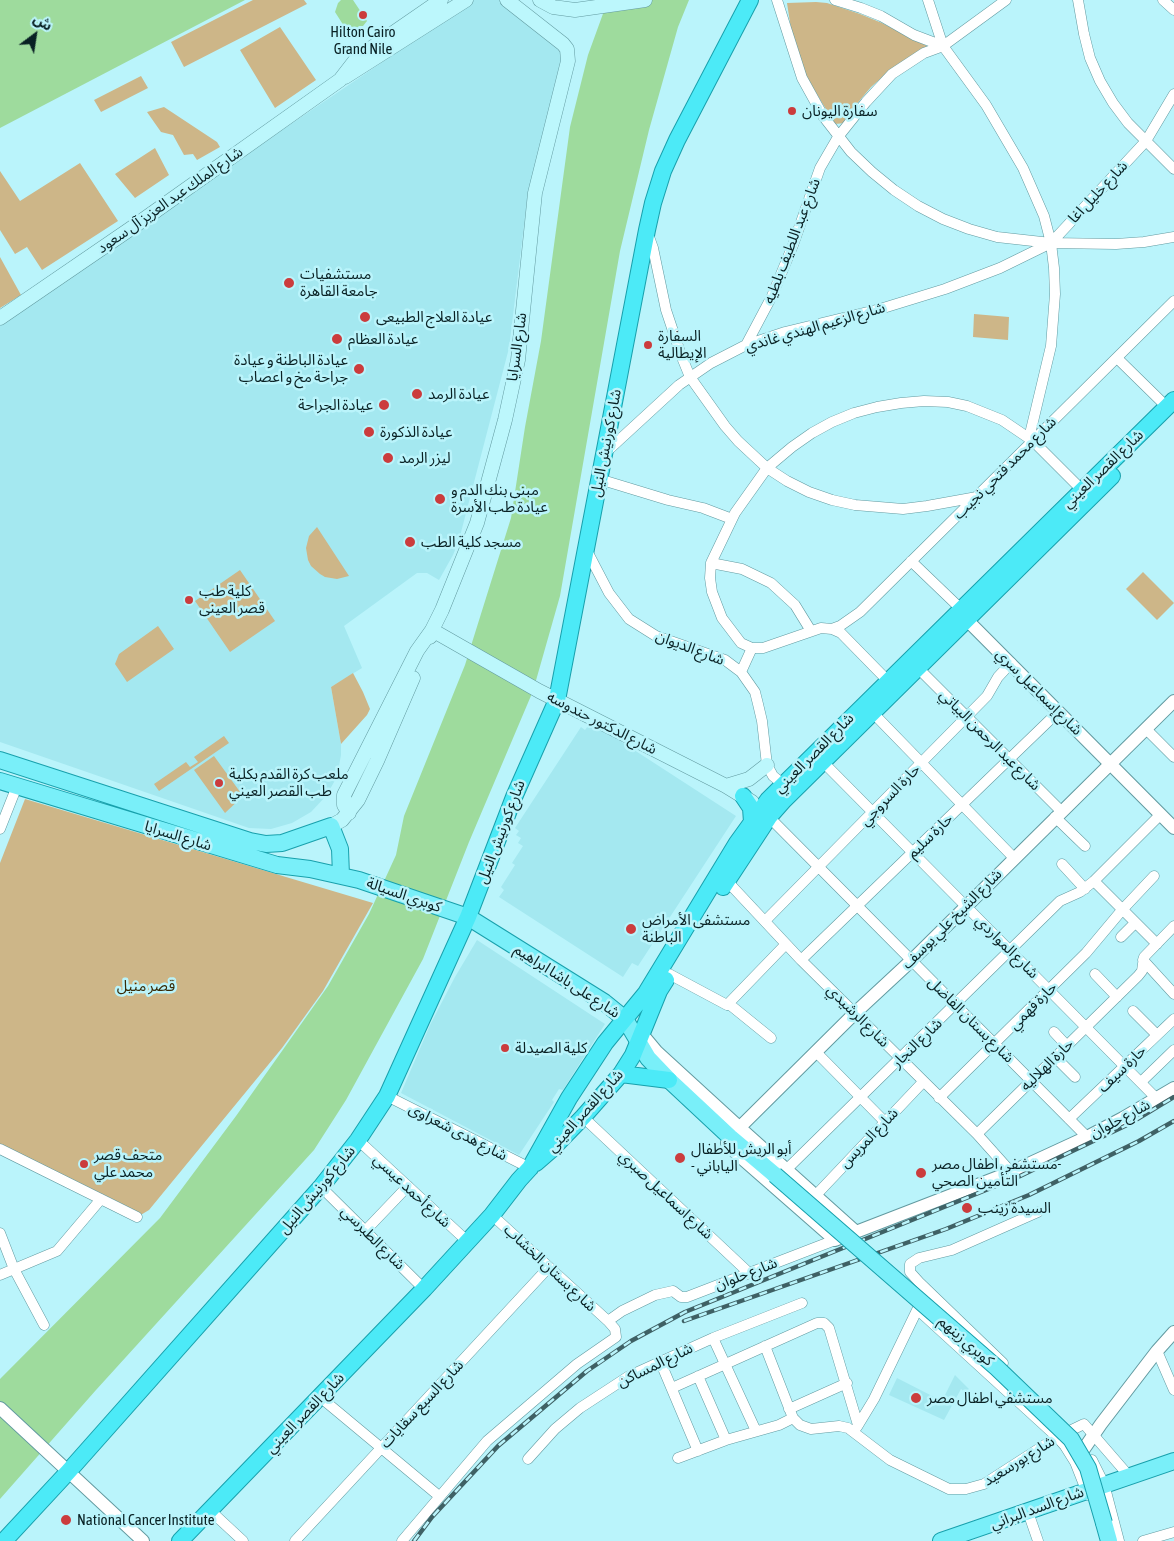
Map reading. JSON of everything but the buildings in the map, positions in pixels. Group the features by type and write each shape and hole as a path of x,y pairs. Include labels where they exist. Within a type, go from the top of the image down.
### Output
{"highway":[{"name":"شارع كورنيش النيل","path":"4,1541 68,1472 321,1188 358,1140 387,1096 468,917 514,797 559,705 586,548 646,230 663,171 695,103 750,0"},
{"name":"شارع القصر العيني","path":"180,1541 424,1289 492,1215 530,1168 569,1098 605,1043 646,993 716,876 783,784 819,758 873,713 918,668 964,614 1082,490 1172,407"},
{"name":"شارع القصر العيني","path":"530,1168 584,1117 621,1074 633,1055 659,992 727,881 761,816 784,800 888,681 964,614 1172,407"},
{"path":"742,796 751,808 761,816"},
{"path":"621,1074 669,1080"},
{"name":"شارع القصر العيني","path":"192,1541 215,1516 240,1479"}],"main road":[{"path":"357,58 369,43 434,0"},
{"path":"357,58 441,0"},
{"name":"شارع الملك عبد العزيز آل سعود","path":"0,318 340,80 466,0"},
{"name":"شارع السرايا","path":"0,760 250,841 266,844 282,843 331,826 342,820 349,813 344,805 344,795 416,651 432,630 454,582 477,522 505,420 518,360 535,193 568,66 568,55 567,49 563,44 507,0"},
{"path":"575,0 593,3"},
{"path":"548,2 568,10 593,3 644,0"},
{"name":"شارع الملك عبد العزيز آل سعود","path":"340,80 357,58"},
{"name":"شارع الدكتور حندوسه","path":"432,630 540,691 559,705 726,786 742,796"},
{"path":"726,786 749,780 767,765"},
{"name":"شارع السرايا","path":"0,781 277,865 310,869 359,880"},
{"path":"331,826 340,849 341,875"},
{"name":"كوبري السيالة","path":"359,880 450,910"},
{"name":"شارع على باشا ابراهيم","path":"450,910 468,917 604,1002 625,1019 640,1038 648,1058 669,1080 735,1132 781,1172"},
{"name":"كوبري زينهم","path":"781,1172 997,1368 1070,1439 1088,1468 1109,1541"},
{"name":"شارع السد البراني","path":"941,1541 1174,1461"}],"street":[{"path":"777,0 789,42 808,91 823,116 838,137 858,159 894,190 918,206 943,219 969,229 997,236 1051,242 1116,244 1174,237"},
{"path":"835,0 881,16 914,35 943,46"},
{"path":"928,0 943,46 986,105 1012,147 1034,190 1051,242 1054,268 1054,320 1045,372 1030,434 1033,441"},
{"name":"شارع عبد اللطيف بلطيه","path":"746,345 776,288 820,168 838,137 866,102 892,74 924,53 943,46 1006,0"},
{"path":"1078,0 1090,58 1100,81 1128,123 1174,169"},
{"path":"1163,0 1174,10"},
{"name":"شارع خليل اغا","path":"1051,242 1146,141 1174,94"},
{"path":"646,230 668,318 690,377 725,426 767,468 809,492 855,505 903,509 977,497"},
{"name":"شارع الزعيم الهندي غاندي","path":"604,454 690,377 746,345 785,332 880,309 945,289 1000,268 1051,242"},
{"name":"شارع محمد فتحي نجيب","path":"832,629 840,626 860,612 1174,301"},
{"path":"1118,358 1172,407"},
{"path":"888,681 842,633 832,629 821,628 774,645 752,648 741,643 722,618 712,592 711,563 732,519 745,497 767,468 812,433 854,413 877,406 901,402 948,402 966,406 1002,420 1033,441 1082,490"},
{"path":"599,479 668,500 703,508 732,519"},
{"name":"شارع الديوان","path":"586,548 609,593 629,619 656,636 725,660 741,672 755,692 762,720 767,765"},
{"path":"911,561 964,614"},
{"path":"711,563 742,569 771,583 795,604 812,632"},
{"name":"شارع إسماعيل سري","path":"964,614 1010,664 1174,828"},
{"path":"741,672 752,648"},
{"name":"حارة السروجي","path":"765,922 987,696 998,676 1010,664"},
{"name":"شارع عبد الرحمن البياتي","path":"918,668 1009,759 1085,846"},
{"name":"شارع الشيخ علي يوسف","path":"735,1132 1174,702"},
{"name":"حارة سليم","path":"801,960 1058,712"},
{"path":"873,713 1014,858"},
{"path":"1146,729 1174,757"},
{"name":"شارع المواردي","path":"819,758 1157,1099"},
{"path":"767,765 773,776 783,784"},
{"path":"0,829 17,786"},
{"name":"شارع النجار","path":"781,1172 861,1098 1060,901 1094,881 1160,815"},
{"name":"شارع بستان الفاضل","path":"761,816 819,867 1087,1137"},
{"path":"1062,864 1085,888"},
{"name":"حارة فهمي","path":"939,1098 1086,953 1154,876"},
{"name":"شارع الرشيدي","path":"727,881 801,960 856,1012 923,1082 977,1134 1011,1172"},
{"path":"1094,881 1156,944"},
{"path":"1121,937 1135,923"},
{"name":"حارة الهلاليه","path":"977,1134 1138,976 1142,970 1143,960 1174,926"},
{"path":"729,1004 786,944"},
{"path":"1143,960 1174,994"},
{"path":"669,974 727,1005 729,1004 771,1038"},
{"path":"1095,974 1117,997"},
{"path":"1133,1011 1157,1035"},
{"name":"حارة سيف","path":"1069,1119 1174,1019"},
{"path":"1054,1032 1067,1046"},
{"name":"شارع على باشا ابراهيم","path":"640,1038 657,1052 735,1132 727,1143 729,1146 835,1240"},
{"path":"1141,1082 1174,1050"},
{"path":"816,1052 885,1122"},
{"path":"1056,1057 1075,1076"},
{"name":"شارع المريس","path":"816,1195 923,1082"},
{"name":"شارع حلوان","path":"608,1321 622,1311 655,1295 673,1292 681,1297 687,1297 1011,1172 1087,1137 1174,1088"},
{"name":"شارع هدى شعراوى","path":"387,1096 530,1168"},
{"name":"شارع اسماعيل صبري","path":"584,1117 749,1273"},
{"name":"شارع أحمد عيسي","path":"358,1140 467,1241"},
{"path":"0,1149 137,1217"},
{"name":"شارع على باشا ابراهيم","path":"781,1172 816,1195 856,1232"},
{"path":"366,1230 408,1186"},
{"name":"شارع الطبرسي","path":"321,1188 366,1230 424,1289"},
{"path":"0,1275 57,1251 102,1199"},
{"path":"1038,1212 952,1250 913,1260 909,1268 910,1272 919,1282 1071,1429 1085,1447 1104,1484 1119,1541"},
{"name":"شارع بستان الخشاب","path":"492,1215 608,1321"},
{"path":"0,1232 14,1269 44,1325"},
{"name":"شارع السبع سقايات","path":"295,1541 549,1267"},
{"path":"856,1429 918,1310 920,1302 915,1291 919,1282"},
{"name":"شارع المساكن","path":"528,1459 554,1429 580,1408 629,1376 713,1338 802,1303"},
{"path":"918,1310 1065,1446 1075,1462 1086,1490 1102,1541"},
{"path":"402,1541 487,1441 577,1364 616,1337 615,1330 608,1321"},
{"path":"672,1388 817,1323 824,1323 829,1328 847,1383 856,1429"},
{"name":"شارع بورسعيد","path":"1075,1462 1093,1435 1174,1332"},
{"path":"713,1338 756,1431"},
{"path":"765,1346 791,1413"},
{"path":"1157,1352 1174,1390"},
{"path":"660,1361 698,1451"},
{"path":"698,1376 726,1440"},
{"path":"678,1458 726,1440 779,1425 791,1413 847,1383"},
{"path":"320,1397 439,1496"},
{"path":"0,1408 143,1541"},
{"name":"شارع بورسعيد","path":"791,1413 800,1425 811,1428 839,1426 856,1429 881,1455 949,1490 976,1487 992,1480 1057,1437 1084,1424 1093,1435"},
{"path":"1093,1435 1129,1476"},
{"path":"1028,1512 1038,1541"},
{"path":"215,1516 243,1541"},
{"path":"1143,1541 1174,1532"}],"shaded area":[{"path":"0,0 245,0 0,128"},
{"path":"341,0 353,0 367,21 363,26 359,26 354,32 349,34 335,12"},
{"path":"474,0 504,0 560,51 562,64 528,192 509,348 459,540 439,580 427,573 417,573 344,626 362,668 331,687 341,744 341,755 337,777 326,796 311,812 292,823 271,829 249,828 0,742 0,326 170,206"},
{"path":"608,0 689,0 678,27 649,130 620,251 560,596 533,691 469,842 423,959 346,1100 314,1150 96,1390 0,1499 0,1379 160,1218 236,1116 328,986 369,914 396,855 404,816 465,665 511,518 541,341 570,127 588,55"},
{"path":"594,724 736,816 638,966 632,963 623,977 499,897 504,890 501,887 515,865 512,863 523,846 518,843 521,838 516,835 519,831 515,828 581,727 585,730 588,726 592,728"},
{"name":"كلية الصيدلة","path":"477,940 605,1024 563,1090 559,1089 552,1100 554,1102 519,1155 401,1093 430,1025"},
{"name":"مستشفي اطفال مصر","path":"955,1375 969,1389 966,1393 961,1389 944,1420 889,1395 897,1378 942,1401"}],"green space":[{"path":"253,0 304,0 307,4 184,67 171,42"},
{"path":"787,3 827,3 860,14 929,47 886,74 871,87 850,112 845,123 835,124 807,78 791,29"},
{"path":"280,27 316,80 275,108 240,50"},
{"path":"141,76 148,88 101,112 94,100"},
{"path":"164,107 217,142 220,147 197,160 193,154 184,155 173,135 161,132 147,112"},
{"path":"155,148 169,175 135,198 115,174"},
{"path":"80,163 118,221 42,270 27,247 15,254 0,230 0,171 20,201"},
{"path":"0,257 21,295 0,308"},
{"path":"974,314 1009,317 1008,340 973,337"},
{"path":"317,527 349,576 337,579 325,577 311,566 306,548 309,536"},
{"path":"240,570 275,621 230,652 195,601"},
{"path":"1143,572 1174,603 1157,620 1126,589"},
{"path":"158,626 174,649 127,682 115,664 119,654"},
{"path":"353,673 370,709 367,715 341,744 331,687"},
{"path":"224,736 229,743 159,791 154,784 186,762 190,767 198,762 194,757"},
{"name":"ملعب كرة القدم بكلية طب القصر العيني","path":"214,756 243,796 225,813 194,770"},
{"name":"قصر منيل","path":"25,799 373,903 323,991 282,1048 149,1210 139,1216 0,1147 0,863"}],"railway":[{"path":"414,1541 432,1517 498,1446 587,1371 631,1341 685,1312 1018,1177 1129,1124 1174,1097"},
{"path":"684,1321 946,1229 1029,1195 1139,1141 1174,1121"}],"place":[{"name":"Hilton Cairo Grand Nile","path":"363,15"},
{"name":"سفارة اليونان","path":"792,111"},
{"name":"مستشفيات جامعة القاهرة","path":"289,283"},
{"name":"عيادة العلاج الطبيعى","path":"365,317"},
{"name":"عيادة العظام","path":"337,339"},
{"name":"السفارة الإيطالية","path":"648,345"},
{"name":"عيادة الباطنة و عيادة جراحة مخ و اعصاب","path":"359,369"},
{"name":"عيادة الرمد","path":"417,394"},
{"name":"عيادة الجراحة","path":"384,405"},
{"name":"عيادة الذكورة","path":"369,432"},
{"name":"ليزر الرمد","path":"388,458"},
{"name":"مبنى بنك الدم و عيادة طب الأسرة","path":"440,499"},
{"name":"مسجد كلية الطب","path":"410,542"},
{"name":"كلية طب قصر العينى","path":"189,600"},
{"name":"ملعب كرة القدم بكلية طب القصر العيني","path":"219,783"},
{"name":"مستشفى الأمراض الباطنة","path":"631,929"},
{"name":"كلية الصيدلة","path":"505,1048"},
{"name":"أبو الريش للأطفال - الياباني","path":"680,1158"},
{"name":"متحف قصر محمد علي","path":"84,1164"},
{"name":"مستشفي اطفال مصر- التأمين الصحي","path":"921,1173"},
{"name":"السيدة زينب","path":"967,1208"},
{"name":"مستشفي اطفال مصر","path":"916,1398"},
{"name":"National Cancer Institute","path":"66,1520"}]}
